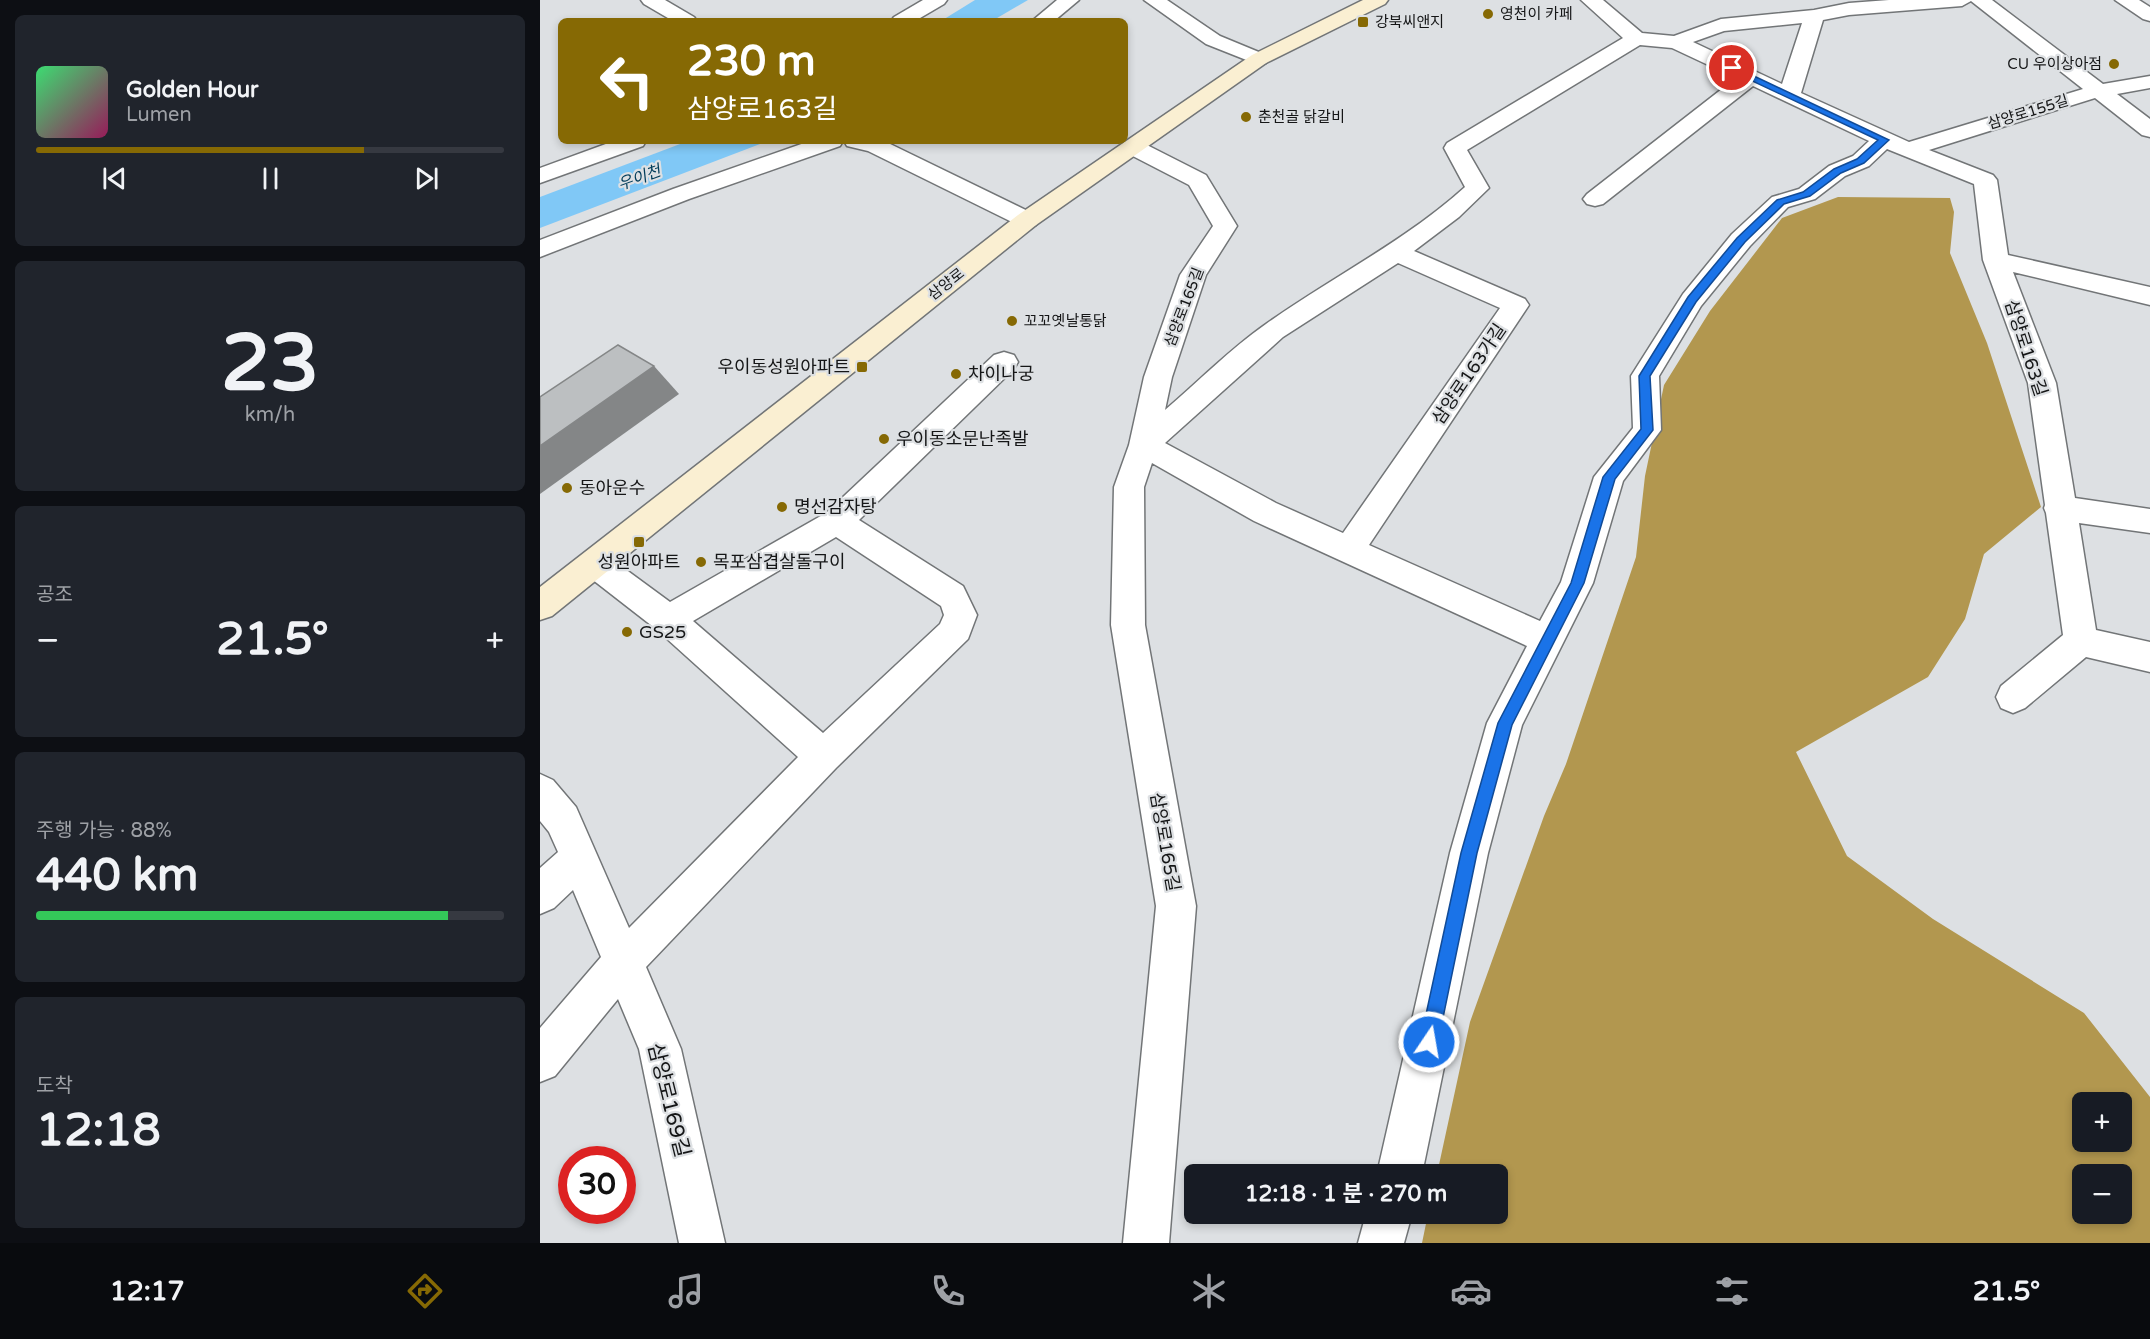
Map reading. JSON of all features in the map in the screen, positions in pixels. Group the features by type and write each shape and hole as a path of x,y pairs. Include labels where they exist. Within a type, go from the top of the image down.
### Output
{"main road":[{"name":"삼양로","path":"540,606 1027,220 1259,59 1378,0"}],"street":[{"path":"651,0 682,18"},
{"path":"906,18 937,0"},
{"path":"1046,18 1069,0"},
{"path":"1154,0 1213,40 1259,59"},
{"path":"1548,640 1265,512 1144,446 1274,331 1396,253 1451,212 1477,188 1455,148 1636,39 1591,0"},
{"name":"삼양로163길","path":"1676,42 1721,25 1814,16 1895,2 1962,0"},
{"path":"1980,0 2150,130"},
{"path":"2125,0 2150,15"},
{"path":"1790,94 1814,16"},
{"name":"삼양로163길","path":"1636,39 1676,42 1896,145 1986,180 1996,260 2042,383 2081,641"},
{"path":"1595,199 1751,77"},
{"name":"삼양로155길","path":"1896,145 2097,91 2150,82"},
{"path":"540,176 627,144"},
{"path":"540,249 681,194 823,144"},
{"path":"868,144 876,146 1027,220"},
{"path":"1402,1164 1469,853 1505,723 1577,583 1609,477 1647,430 1645,376 1692,300 1741,240 1780,202 1807,194 1837,171 1896,145"},
{"name":"삼양로165길","path":"1133,147 1198,180 1225,226 1193,275 1158,377 1144,446 1129,488 1128,625 1176,906 1146,1243"},
{"name":"삼양로163가길","path":"1348,551 1516,304 1396,253"},
{"path":"1996,260 2150,296"},
{"path":"668,620 837,522 1004,362"},
{"path":"2060,508 2150,521"},
{"path":"540,1061 623,962 823,756 960,624 961,609 952,596 837,522"},
{"path":"595,564 668,620 823,756"},
{"path":"2013,697 2081,641 2150,657"},
{"name":"삼양로169길","path":"540,792 563,820 660,1049 702,1243"},
{"path":"540,894 579,859"},
{"path":"1381,1243 1386,1224"}],"shaded area":[{"path":"1838,197 1950,198 1954,212 1950,253 1987,343 2041,507 1984,554 1965,619 1928,677 1796,752 1847,856 1933,919 2084,1013 2150,1097 2150,1243 1422,1243 1426,1224 1508,1224 1508,1164 1439,1164 1470,1022 1544,816 1566,764 1636,557 1645,476 1664,385 1710,311 1782,218"}],"water":[{"path":"975,0 1028,0 997,18 946,18"},
{"name":"우이천","path":"680,144 760,144 540,228 540,197"}],"building":[{"path":"618,345 654,366 540,446 540,397"}],"place":[{"name":"영천이 카페","path":"1488,14"},
{"name":"강북씨앤지","path":"1363,22"},
{"name":"CU 우이상아점","path":"2114,64"},
{"name":"춘천골 닭갈비","path":"1246,117"},
{"name":"꼬꼬옛날통닭","path":"1012,321"},
{"name":"우이동성원아파트","path":"862,367"},
{"name":"차이나궁","path":"956,374"},
{"name":"우이동소문난족발","path":"884,439"},
{"name":"동아운수","path":"567,488"},
{"name":"명선감자탕","path":"782,507"},
{"name":"성원아파트","path":"639,542"},
{"name":"목포삼겹살돌구이","path":"701,562"},
{"name":"GS25","path":"627,632"}],"route":[{"path":"1429,1042 1469,853 1505,723 1577,583 1609,477 1647,430 1645,376 1692,300 1741,240 1780,202 1807,194 1837,171 1861,161 1884,140 1732,68"}]}
